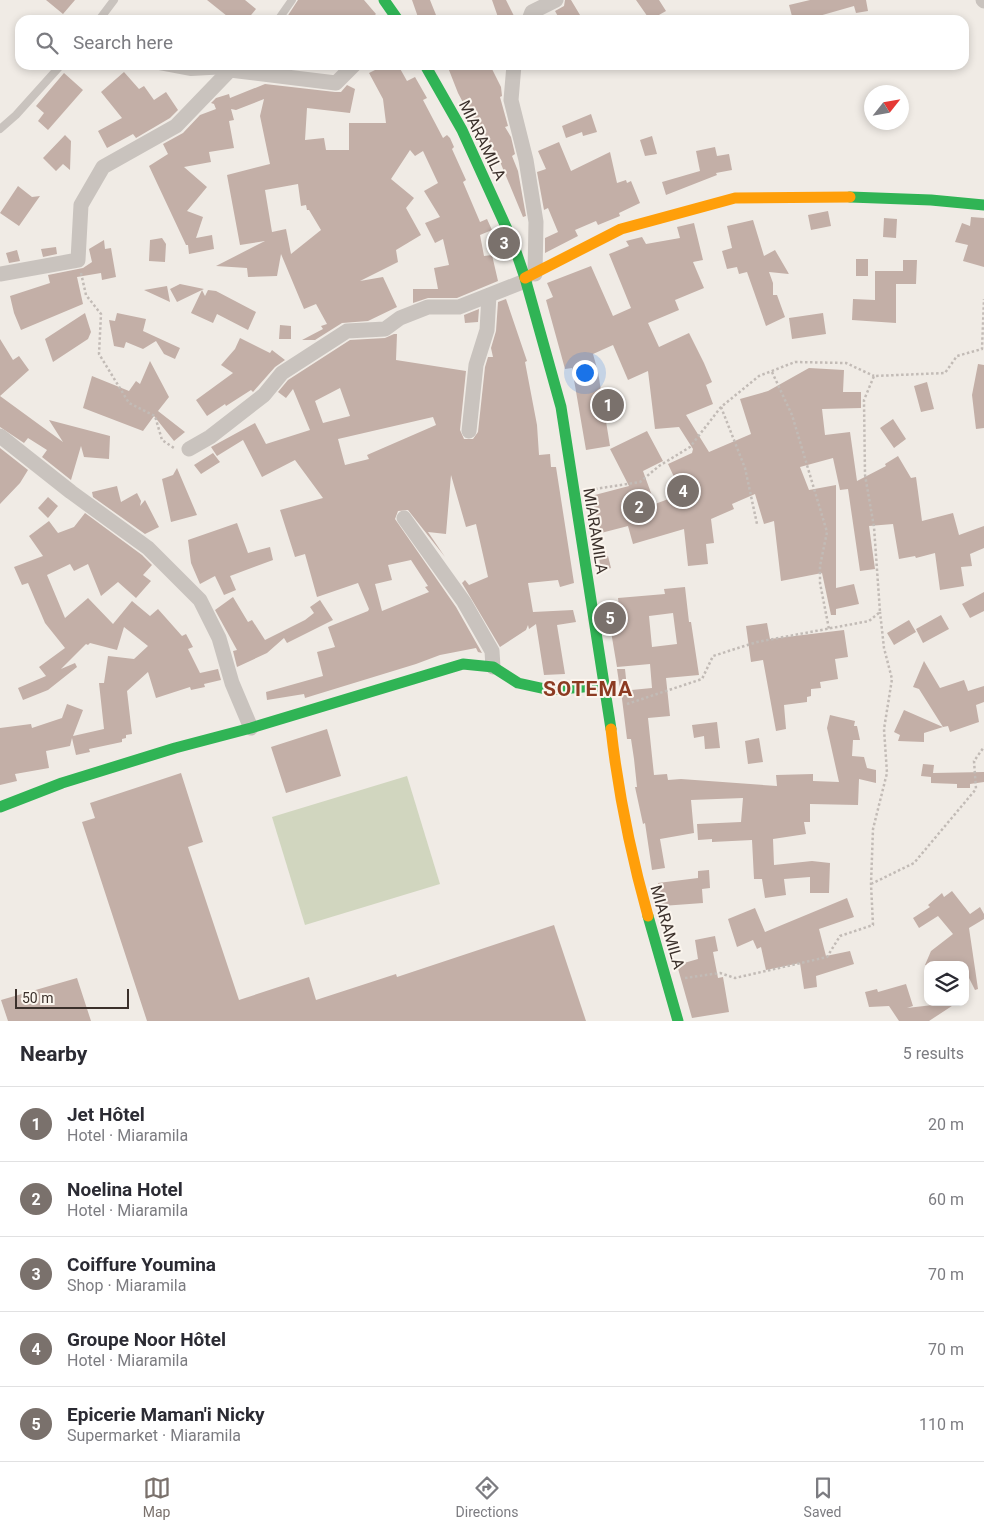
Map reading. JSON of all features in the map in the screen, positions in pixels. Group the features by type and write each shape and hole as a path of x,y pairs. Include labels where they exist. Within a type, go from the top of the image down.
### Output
{"street":[{"path":"384,0 394,15"},
{"path":"531,15 532,12 556,0"},
{"path":"0,274 78,260 81,205 104,167 176,126 232,70"},
{"path":"247,70 336,84 349,70"},
{"name":"MIARAMILA","path":"428,70 473,152 528,278 561,408 609,710 615,765 634,866 678,1021"},
{"path":"514,70 511,100 526,160 536,222 528,278"},
{"path":"189,449 210,437 264,395 282,373 347,331 385,329 400,318 428,307 459,306 528,278 620,229 735,198 839,197 931,200 984,206"},
{"path":"469,431 476,365 486,330 489,294"},
{"path":"0,436 71,492 148,548 200,600 219,638 232,683 251,728"},
{"path":"404,518 464,602 492,650 493,667"},
{"path":"0,807 62,782 226,733 251,728 463,664 493,667 518,683 550,690 605,685"}],"lane":[{"path":"103,15 114,0"},
{"path":"282,15 292,0"},
{"path":"0,129 16,115 56,70"},
{"path":"180,70 191,72 212,70"}],"path":[{"path":"78,260 86,295 101,314 99,354 112,378 129,403 155,416 162,440 172,448 189,449"},
{"path":"574,493 640,482 659,466 690,447 721,407 759,376 795,362 846,362 874,376 945,373 957,356 982,349 984,299"},
{"path":"772,371 792,415 827,532 820,566 820,583 829,629"},
{"path":"666,981 720,973 735,978 827,958 840,936 873,924 871,884 874,829 887,773 884,729 892,679 884,648 874,527 866,475 864,400 874,376"},
{"path":"721,407 745,468 757,524"},
{"path":"609,710 702,679 713,656 757,642 869,621 880,612"},
{"path":"871,884 914,863 936,839 976,789 974,761 984,747"}],"green space":[{"path":"407,776 440,884 305,925 272,817"}],"building":[{"path":"46,0 75,0 63,14"},
{"path":"207,0 245,0 256,9 251,15 226,15"},
{"path":"298,0 364,0 376,14 375,15 288,15"},
{"path":"412,0 430,0 436,15 417,15"},
{"path":"492,0 506,0 514,15 497,15"},
{"path":"565,0 571,0 580,15 557,15 555,11 564,6"},
{"path":"636,0 659,0 666,11 659,15 646,15"},
{"path":"810,0 866,0 868,11 856,13 854,6 822,15 792,15 789,5"},
{"path":"375,70 401,70 407,81 415,77 427,98 423,100 443,138 447,135 450,138 454,147 452,149 466,180 463,182 480,222 487,219 492,230 480,235 484,256 492,255 498,281 457,298 428,298 413,303 413,289 438,289 434,268 449,265 443,239 435,243 425,223 440,217 424,191 438,183 423,151 415,156 410,150 391,179 414,198 406,208 421,235 396,250 398,262 360,281 383,277 397,307 368,321 342,323 315,340 302,340 323,329 321,326 327,324 316,304 304,309 281,254 277,276 248,277 247,268 216,266 265,241 240,245 227,175 270,164 260,116 264,99 236,110 231,109 234,120 229,121 234,148 209,152 211,162 184,167 207,187 187,211 203,217 196,238 212,235 214,249 189,254 188,245 186,245 149,166 168,154 163,144 183,133 200,115 216,109 214,104 211,103 216,98 229,94 230,98 265,84 335,92 341,92 347,85 355,89 350,113 307,108 305,140 324,138 326,150 349,150 349,123 386,123 383,99 369,73","holes":["298,184 301,206 306,205 307,210 309,210 321,230 291,254 286,229 272,232 265,190"]},
{"path":"449,70 492,70 501,87 502,96 500,97 508,126 505,127 511,137 515,154 512,156 518,171 526,216 523,217 501,164 483,131 479,133 458,93"},
{"path":"124,72 139,89 144,86 154,100 166,92 178,110 170,118 136,138 133,134 107,148 98,131 122,118 101,92"},
{"path":"64,73 83,90 48,130 38,121 44,113 36,106"},
{"path":"591,114 597,132 583,136 582,132 566,138 562,126"},
{"path":"65,135 71,141 70,170 63,164 56,171 43,158"},
{"path":"652,136 657,154 645,156 640,140"},
{"path":"559,142 571,171 610,152 617,183 626,180 627,183 631,181 640,203 619,213 620,216 598,225 596,221 575,230 578,236 545,253 545,238 558,232 548,208 544,210 537,172 546,169 538,151"},
{"path":"715,147 717,156 729,154 732,170 716,173 717,175 666,195 662,182 700,171 696,151"},
{"path":"18,186 32,197 40,196 19,226 0,213"},
{"path":"828,211 831,226 811,230 808,215"},
{"path":"971,217 984,218 984,267 963,261 968,245 955,242 962,223 970,226"},
{"path":"884,218 897,219 896,238 883,237"},
{"path":"753,220 764,256 775,250 789,274 769,272 773,283 773,295 777,295 785,317 766,326 747,272 739,274 737,267 727,269 722,251 732,248 727,226"},
{"path":"694,223 703,260 693,262 704,288 675,300 679,310 648,323 659,347 689,333 704,363 712,382 706,385 713,404 686,415 709,452 751,434 740,399 768,391 809,368 844,370 843,392 861,392 861,408 822,409 825,435 850,432 857,481 886,466 885,464 898,456 911,478 916,477 922,521 953,513 959,535 984,526 984,548 970,554 972,566 961,567 964,586 940,590 935,553 916,558 915,556 899,559 893,524 869,526 875,569 860,571 848,489 840,490 833,458 800,467 809,490 836,485 836,588 854,584 859,604 836,609 836,615 831,615 822,573 781,581 774,521 764,524 755,494 732,504 734,509 711,519 714,543 706,544 708,564 688,566 684,529 633,544 628,526 601,533 591,496 629,486 610,449 647,431 663,461 643,471 655,504 682,494 668,464 692,453 693,449 679,427 655,429 648,371 628,380 613,345 593,354 598,372 610,446 586,450 572,368 565,369 546,300 553,297 547,283 591,266 613,316 631,308 609,254 629,246 626,241 642,237 646,244 680,238 677,227"},
{"path":"162,238 166,244 165,262 149,261 150,240"},
{"path":"104,240 105,249 111,248 116,277 102,280 101,273 77,277 83,304 21,330 10,296 50,283 48,275 83,268 92,262 89,249"},
{"path":"56,247 57,254 43,257 41,249"},
{"path":"17,250 20,261 9,263 6,253"},
{"path":"856,259 868,259 868,276 856,276"},
{"path":"903,260 917,260 916,284 896,284 896,323 852,320 853,299 875,300 875,271 903,271"},
{"path":"180,284 204,289 177,302 170,289"},
{"path":"167,286 170,302 144,290"},
{"path":"202,290 205,296 208,290 216,291 256,312 248,330 217,314 213,323 191,313"},
{"path":"506,299 527,361 525,362 537,425 539,455 550,454 551,467 556,467 574,583 560,587 558,580 528,583 533,612 573,610 576,622 557,625 565,674 544,675 536,624 529,629 528,625 526,630 500,647 462,583 465,580 469,585 488,577 476,524 466,527 451,475 446,534 428,532 445,557 408,510 398,511 395,519 456,607 482,653 478,652 476,648 440,655 305,698 304,694 267,700 266,692 323,676 317,652 335,647 328,627 369,609 358,583 317,597 305,554 295,557 280,510 323,498 295,460 262,477 243,440 217,456 211,447 255,423 266,444 310,430 293,389 286,398 278,392 288,380 350,340 385,338 394,334 397,334 396,360 466,371 460,430 464,439 473,439 478,432 485,367 488,357 493,357 491,348 496,331 498,302","holes":["340,388 350,416 323,423 315,401","433,417 436,425 367,455 369,459 345,465 338,439","411,560 428,586 425,587 429,592 382,611 375,584 392,580 388,565"]},
{"path":"479,309 478,322 465,323 464,315"},
{"path":"85,313 91,332 88,339 53,362 45,339"},
{"path":"117,313 146,319 143,331 180,348 175,359 164,354 156,341 143,349 126,342 124,348 114,346 109,320 115,321"},
{"path":"823,313 826,334 792,339 789,318"},
{"path":"280,325 291,326 291,339 279,339"},
{"path":"240,338 270,353 272,350 285,360 275,367 253,392 251,390 207,416 196,400 233,373 221,365 235,349"},
{"path":"0,339 13,360 19,356 29,370 0,396"},
{"path":"150,361 169,397 158,411 185,432 174,441 154,416 143,431 83,408 92,376 129,391 136,381 140,384"},
{"path":"978,364 984,365 984,428 976,429 972,395"},
{"path":"927,382 934,409 921,412 914,386"},
{"path":"0,396 63,442 49,420 110,436 109,459 84,457 81,446 71,480 42,457 47,450 28,438 24,443 0,427"},
{"path":"893,419 906,439 894,448 880,428"},
{"path":"0,448 28,470 20,483 0,504"},
{"path":"213,453 220,462 201,474 194,465"},
{"path":"177,468 197,515 171,522 162,479 173,475"},
{"path":"117,486 121,502 137,493 141,501 140,506 145,500 159,527 145,534 93,497 92,492"},
{"path":"48,497 58,506 48,518 38,508"},
{"path":"85,513 142,555 152,565 143,575 151,581 136,598 118,582 101,596 88,564 74,571 70,564 47,575 65,618 88,598 113,624 132,601 150,616 158,609 182,636 186,634 193,647 188,649 200,673 218,669 221,680 204,684 205,687 191,690 190,687 156,698 148,672 127,691 132,734 126,735 122,742 89,749 90,752 76,755 72,738 70,746 46,751 49,768 15,774 17,781 0,785 0,728 31,724 32,728 62,718 67,704 83,710 73,736 104,729 99,683 104,683 108,656 134,659 148,646 124,627 117,650 90,643 86,644 61,669 75,663 77,667 48,690 23,700 18,688 46,676 39,667 65,648 45,623 28,583 22,585 14,567 43,556 29,536 49,521 58,533 74,527"},
{"path":"237,523 248,553 270,547 273,560 230,576 236,590 224,595 215,576 200,584 191,563 188,540"},
{"path":"608,556 611,568 601,571 599,558"},
{"path":"685,587 689,622 691,622 699,675 666,678 670,716 648,718 654,775 667,774 668,780 681,779 777,786 776,775 813,774 813,781 839,782 827,728 830,715 855,721 854,726 857,726 860,740 853,740 852,756 864,757 867,768 876,770 876,783 859,779 858,805 810,804 810,822 804,822 806,834 773,839 774,865 812,861 830,863 829,893 810,893 810,877 784,879 786,895 765,898 762,879 754,879 752,840 712,842 712,839 698,840 697,824 741,822 743,798 691,800 694,833 660,839 665,868 652,870 645,823 643,824 635,787 637,787 634,759 631,739 627,739 621,691 652,688 650,664 617,667 607,608 619,607 618,598 665,594 664,589","holes":["673,613 677,644 652,647 649,616"]},
{"path":"984,592 984,611 970,618 962,604"},
{"path":"233,597 248,622 252,620 265,640 305,620 314,613 310,607 320,600 333,620 287,643 284,638 267,653 237,667 233,651 237,650 215,610"},
{"path":"941,615 949,629 923,643 916,629"},
{"path":"909,620 916,632 894,645 887,633"},
{"path":"767,623 770,639 844,630 848,657 835,659 838,679 820,682 821,688 811,689 811,696 807,697 807,702 784,705 786,729 776,731 763,660 751,662 746,626"},
{"path":"924,661 940,688 964,680 968,691 984,686 984,702 976,705 979,722 950,732 948,726 943,727 919,689 913,687"},
{"path":"617,669 625,669 627,688 620,689"},
{"path":"904,710 943,727 924,733 924,742 898,741 900,735 894,732"},
{"path":"717,722 720,748 705,749 704,736 694,738 692,725"},
{"path":"327,729 341,776 286,793 271,747"},
{"path":"759,738 763,762 748,764 745,741"},
{"path":"923,764 934,765 933,773 984,772 984,782 970,784 970,788 957,788 957,784 931,783 931,777 921,776"},
{"path":"181,773 203,842 188,847 239,1000 309,977 316,1000 396,974 397,977 554,925 586,1021 147,1021 82,822 95,818 90,803"},
{"path":"709,870 710,888 702,889 703,903 662,906 658,883 698,878 698,871"},
{"path":"952,891 970,914 980,907 984,914 984,919 969,928 978,989 975,990 969,978 969,961 927,961 931,951 953,934 938,916 919,928 913,918 930,907 928,905 942,893 944,897"},
{"path":"847,898 854,917 819,929 826,956 850,951 854,964 816,976 817,987 804,989 800,963 766,970 761,947 757,949 753,940 737,947 728,919 755,908 765,932"},
{"path":"715,936 718,951 713,952 718,978 723,977 729,1012 692,1018 677,965 698,959 695,940"},
{"path":"77,978 91,1021 8,1021 1,1000"},
{"path":"906,984 913,1006 907,1008 952,1006 929,1021 899,1021 889,1006 869,1007 865,992 877,989 878,992"}],"traffic: fast":[{"path":"384,0 394,15"},
{"path":"428,70 462,130 512,240 525,278 561,407 611,729"},
{"path":"850,197 931,200 984,205"},
{"path":"0,807 62,783 175,748 251,728 463,664 493,667 518,683 550,690 605,685"},
{"path":"648,916 678,1021"}],"traffic: slow":[{"path":"525,278 621,229 735,198 850,197"},
{"path":"611,729 626,823 648,916"}],"place":[{"name":"Coiffure Youmina","path":"504,243"},
{"name":"Jet Hôtel","path":"608,405"},
{"name":"Groupe Noor Hôtel","path":"683,491"},
{"name":"Noelina Hotel","path":"639,507"},
{"name":"Epicerie Maman'i Nicky","path":"610,618"}],"district":[{"name":"SOTEMA","path":"588,689"}]}
